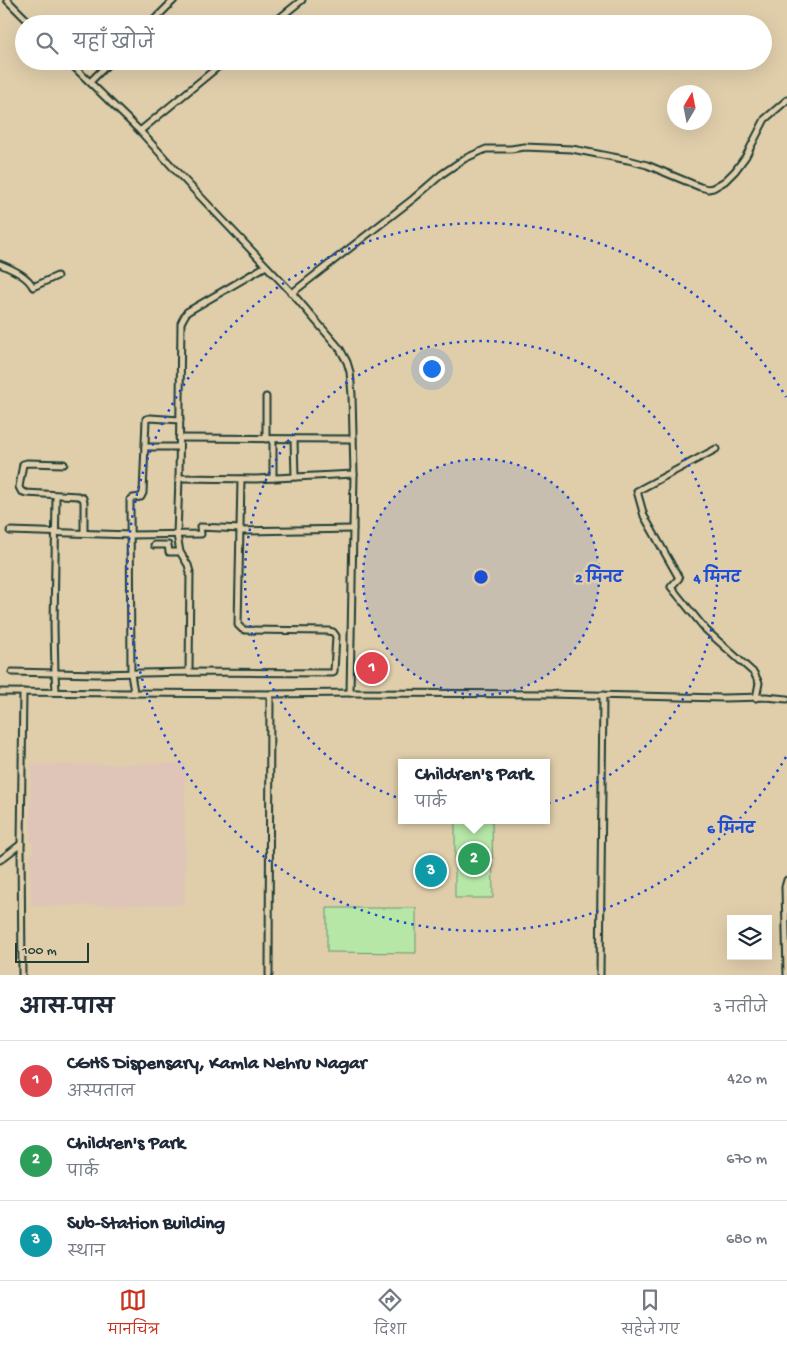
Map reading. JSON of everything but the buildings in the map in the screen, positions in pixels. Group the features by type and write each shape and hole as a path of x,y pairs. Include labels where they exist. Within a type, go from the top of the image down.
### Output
{"street":[{"path":"7,0 22,15"},
{"path":"159,15 174,0"},
{"path":"283,15 302,0"},
{"path":"77,70 140,131 292,293 340,349 347,362 350,372 354,439 350,693"},
{"path":"90,82 102,70"},
{"path":"140,131 214,70"},
{"path":"292,293 413,199 442,174 480,151 492,148 510,149 524,147 572,149 638,162 708,189 725,181 735,171 746,156 765,119 787,100"},
{"path":"0,264 22,276 33,287 57,276"},
{"path":"188,672 190,572 180,552 176,535 182,323 187,312 266,266"},
{"path":"266,397 266,439"},
{"path":"134,692 131,674 130,500 141,497 143,492 146,419 180,420"},
{"path":"180,438 354,439"},
{"path":"273,439 273,478"},
{"path":"294,439 294,477"},
{"path":"145,447 179,447"},
{"path":"716,449 637,491 644,516 679,578 671,587 706,630 754,672 759,683 756,698"},
{"path":"64,464 23,464 19,487 21,492 56,496 78,496 83,498 84,533"},
{"path":"179,478 241,479 354,474"},
{"path":"12,672 54,674 188,672 333,673 336,636 333,632 245,630 238,625 241,479"},
{"path":"56,496 54,626 56,691"},
{"path":"10,532 176,535 201,534 200,527 241,530 353,529"},
{"path":"154,545 168,545 169,552 180,552"},
{"path":"0,692 603,695 787,699"},
{"path":"22,692 22,975"},
{"path":"269,975 270,694"},
{"path":"600,975 603,695"},
{"path":"0,860 21,844"},
{"path":"787,880 785,887 787,975"}],"shaded area":[{"path":"185,763 185,905 31,906 30,855 33,853 33,843 30,841 31,765"}],"green space":[{"path":"455,824 492,824 493,898 455,898"},
{"path":"327,908 416,908 416,953 327,952"}],"place":[{"name":"CGHS Dispensary, Kamla Nehru Nagar","path":"372,668"},
{"name":"Children's Park","path":"474,859"},
{"name":"Sub-Station Building","path":"431,871"}]}
